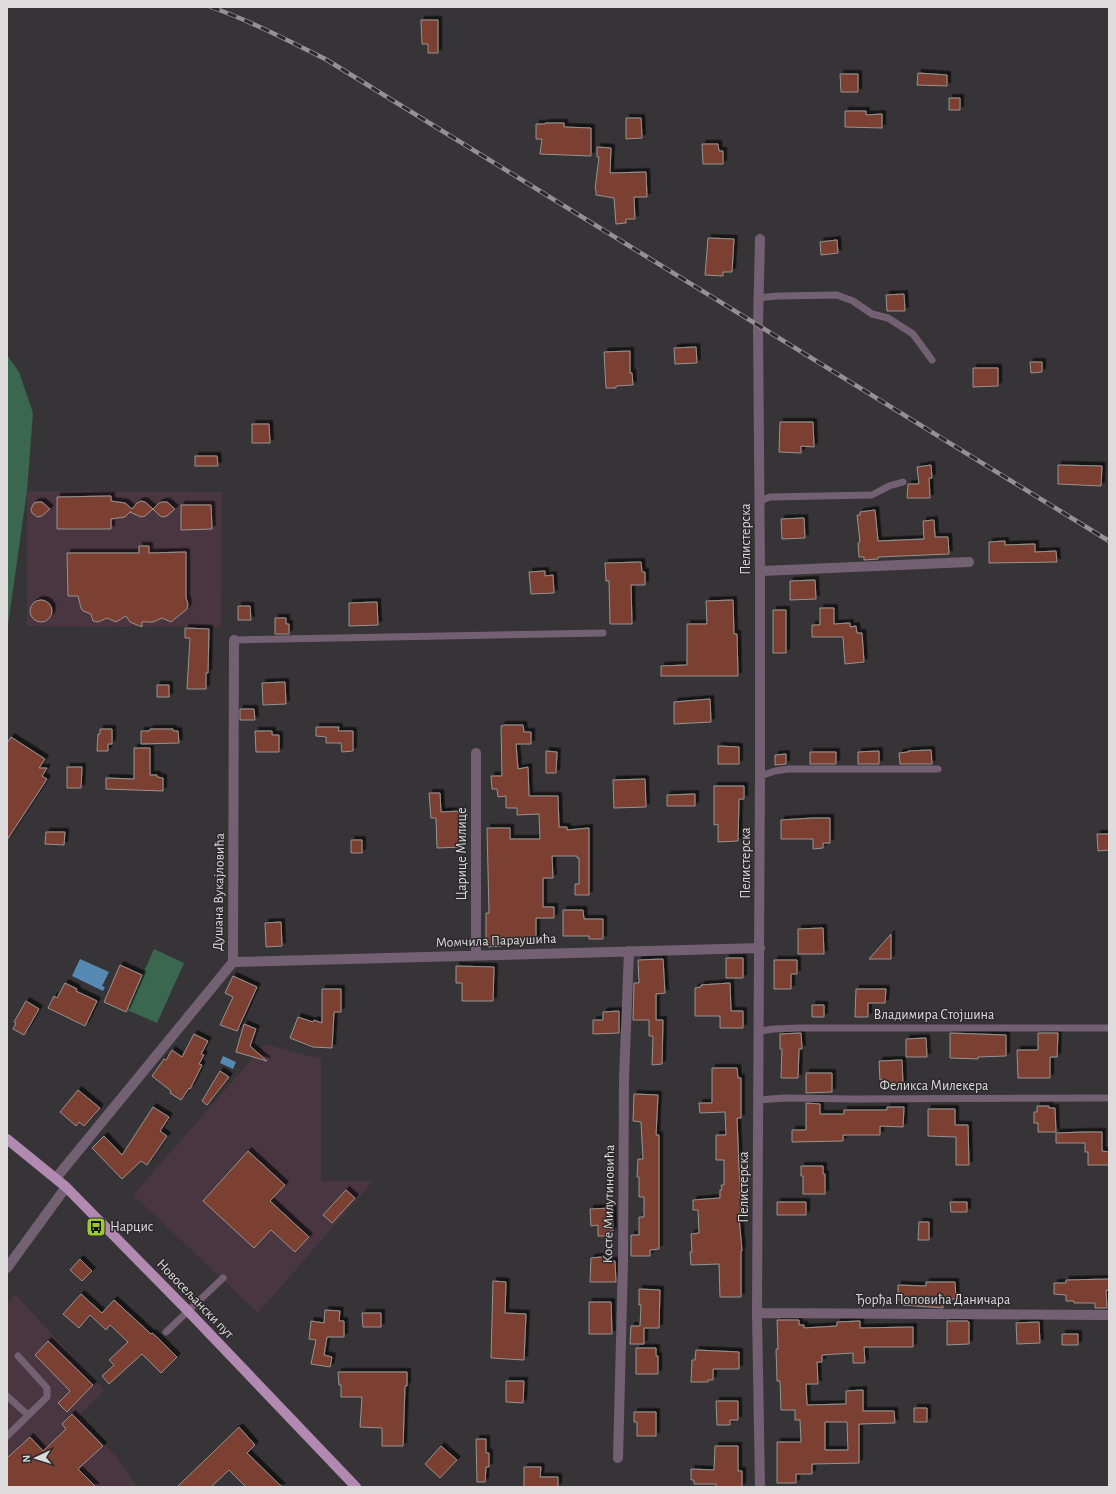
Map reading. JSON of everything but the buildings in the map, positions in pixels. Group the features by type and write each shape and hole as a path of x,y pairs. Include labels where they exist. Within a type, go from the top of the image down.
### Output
{"main road":[{"name":"Новосељански пут","path":"7,1139 66,1187 187,1310 356,1487"}],"street":[{"name":"Пелистерска","path":"760,239 758,298 760,571 758,1313 760,1487"},
{"path":"760,571 969,562"},
{"name":"Душана Вукајловића","path":"56,1178 233,962 234,640"},
{"name":"Царице Милице","path":"476,753 476,955"},
{"name":"Момчила Параушића","path":"233,962 760,948"},
{"name":"Косте Милутиновића","path":"618,1458 623,1268 624,1079 629,951"},
{"path":"7,1268 66,1187"},
{"name":"Ђорђа Поповића Даничара","path":"758,1313 1109,1315"}],"lane":[{"path":"758,298 778,296 837,295 853,301 872,314 888,318 913,334 932,360"},
{"path":"759,502 770,497 872,495 889,486 903,482"},
{"path":"234,640 603,633"},
{"path":"760,776 774,771 788,769 938,769"},
{"name":"Владимира Стојшина","path":"759,1031 774,1028 1109,1028"},
{"name":"Феликса Милекера","path":"759,1100 784,1098 1109,1098"},
{"path":"166,1332 187,1310 223,1278"},
{"path":"7,1436 46,1397 47,1388 18,1356"},
{"path":"7,1396 28,1415"}],"shaded area":[{"path":"27,491 222,492 221,627 27,626"},
{"path":"265,1044 321,1059 321,1181 373,1181 258,1313 133,1195"},
{"path":"15,1294 104,1390 79,1416 117,1458 138,1487 7,1487 7,1304"}],"green space":[{"path":"7,355 19,372 33,413 27,491 7,632"},
{"path":"154,949 184,963 157,1023 127,1010"}],"water":[{"path":"80,959 109,972 102,986 105,987 103,991 72,976"},
{"path":"223,1056 236,1062 233,1069 220,1063"}],"railway":[{"path":"211,7 255,25 327,60 1109,541"}],"place":[{"name":"Нарцис","path":"96,1227"}]}
